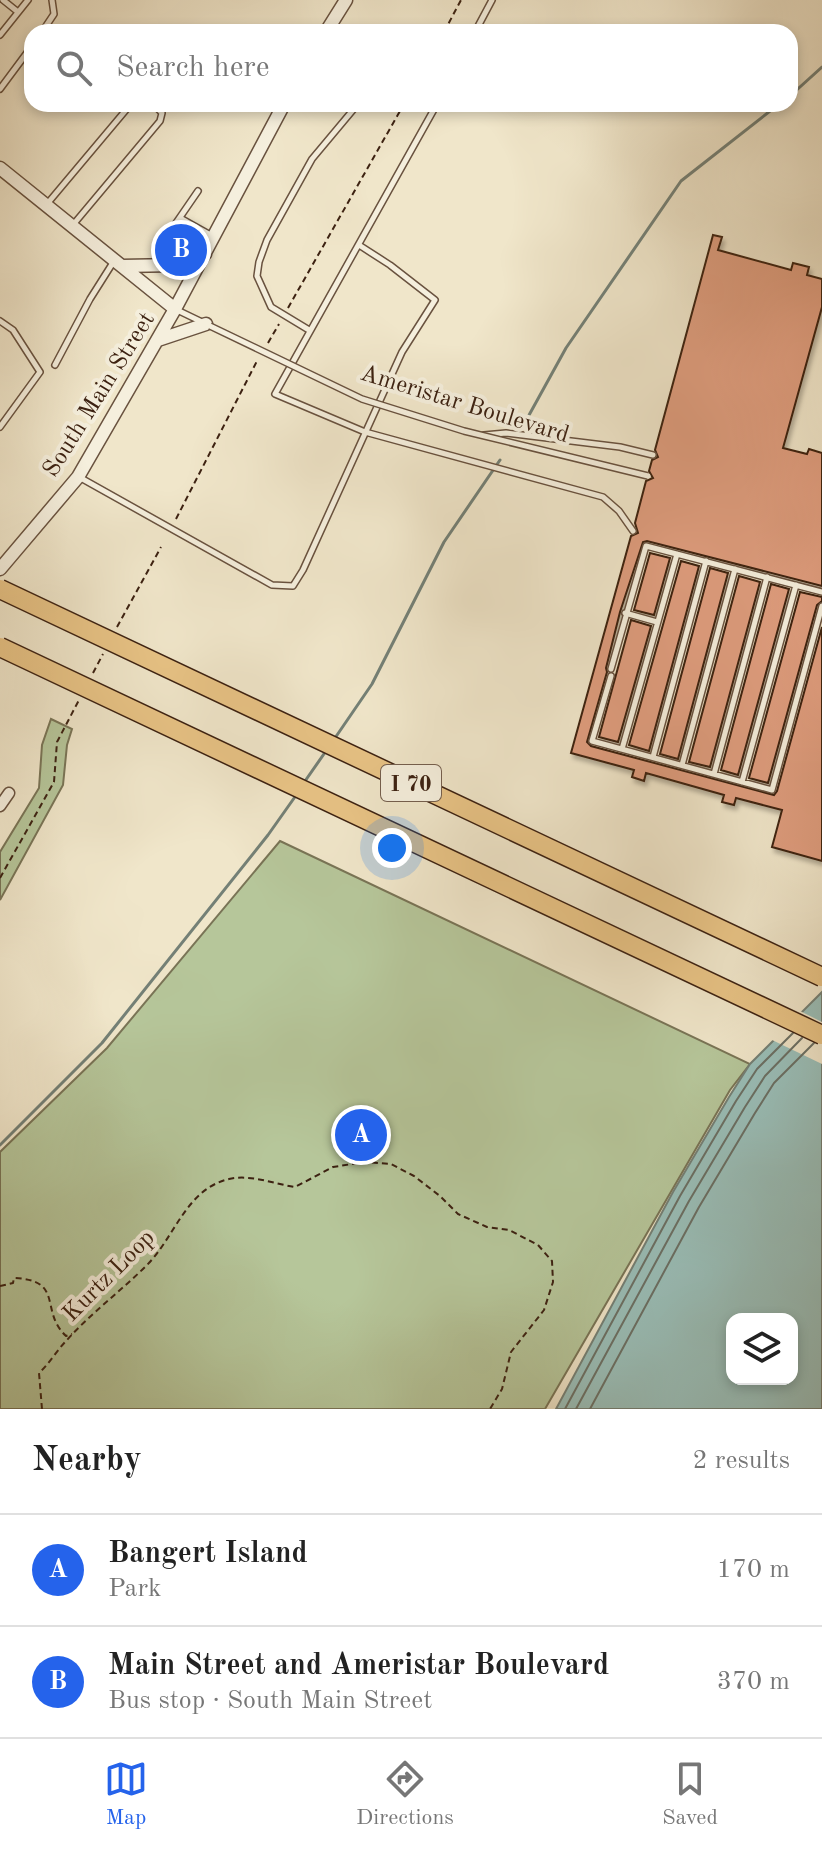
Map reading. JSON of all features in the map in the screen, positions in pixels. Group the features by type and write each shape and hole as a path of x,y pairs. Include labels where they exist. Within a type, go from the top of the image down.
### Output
{"highway":[{"name":"I 70","path":"0,589 822,977"},
{"name":"I 70","path":"0,647 822,1035"}],"street":[{"path":"331,24 346,0"},
{"name":"South Main Street","path":"0,569 78,477 158,340 280,112"},
{"name":"Ameristar Boulevard","path":"0,168 175,309"},
{"path":"118,263 176,265 205,254"},
{"path":"158,340 208,325"},
{"path":"0,806 9,793"}],"lane":[{"path":"3,0 18,12"},
{"path":"0,35 28,0"},
{"path":"47,24 54,14 52,0"},
{"path":"479,24 492,0"},
{"path":"0,89 24,57"},
{"path":"46,205 124,112"},
{"path":"72,226 160,121 161,112"},
{"path":"309,330 271,307 257,276 259,262 267,240 312,159 351,112"},
{"path":"433,112 275,394 365,432 603,497 619,511 633,531"},
{"path":"165,239 198,191"},
{"path":"180,218 214,237"},
{"path":"78,477 272,585 293,586 402,352 435,300 359,245"},
{"path":"55,365 90,299 118,263"},
{"name":"Ameristar Boulevard","path":"175,309 362,399 481,435 648,476"},
{"path":"0,321 13,330 40,372 0,427"},
{"path":"481,435 506,433 620,447 653,455"},
{"path":"822,592 646,546 592,741 772,790 822,606"},
{"path":"622,749 677,554"},
{"path":"653,757 706,561"},
{"path":"682,765 735,569"},
{"path":"714,774 767,577"},
{"path":"742,782 796,585"},
{"path":"625,613 657,622"}],"path":[{"path":"448,24 461,0"},
{"path":"113,635 161,547"},
{"path":"92,675 106,649"},
{"path":"0,878 54,782 57,742 85,688"},
{"name":"Kurtz Loop","path":"42,1409 39,1373 115,1292 147,1266 165,1245 182,1215 204,1191 229,1179 253,1177 295,1187 333,1167 365,1162 391,1164 414,1176 458,1214 487,1227 509,1230 538,1245 552,1261 553,1282 544,1310 511,1352 502,1389 490,1409"},
{"path":"0,1286 13,1283 14,1278 37,1281 45,1288 61,1331 66,1336 73,1334"}],"green space":[{"path":"51,719 72,729 63,785 0,900 0,852 39,788 42,745"},
{"path":"280,841 750,1064 730,1090 545,1409 0,1409 0,1152 107,1048"}],"water":[{"path":"822,992 822,1409 556,1409 673,1192 750,1064"}],"pier":[{"path":"798,1010 822,1022 822,1064 770,1039"}],"building":[{"path":"713,235 722,237 718,250 791,270 793,263 809,267 807,275 822,279 822,307 783,448 807,454 809,449 822,453 822,586 643,542 620,612 587,742 591,746 774,795 822,627 822,861 772,847 782,810 736,798 734,805 722,802 724,795 646,773 644,781 632,777 634,770 571,753 631,536 638,533 635,523 646,481 653,478 649,471 652,460 658,457 655,450"},
{"path":"650,553 670,558 654,615 634,610"},
{"path":"681,561 699,566 649,751 629,745"},
{"path":"710,568 728,573 678,759 660,754"},
{"path":"739,576 760,582 710,767 689,762"},
{"path":"771,584 789,589 738,775 721,770"},
{"path":"800,592 822,597 822,601 817,605 768,783 749,778"},
{"path":"631,620 651,626 618,742 599,737"}],"waterway":[{"path":"798,89 822,67"},
{"path":"523,426 566,348 681,181 769,112"},
{"path":"335,738 372,684 444,542 500,460"},
{"path":"303,784 326,751"},
{"path":"0,1145 102,1043 268,835 297,794"}],"place":[{"name":"Main Street and Ameristar Boulevard","path":"181,250"},
{"name":"Bangert Island","path":"361,1135"}]}
